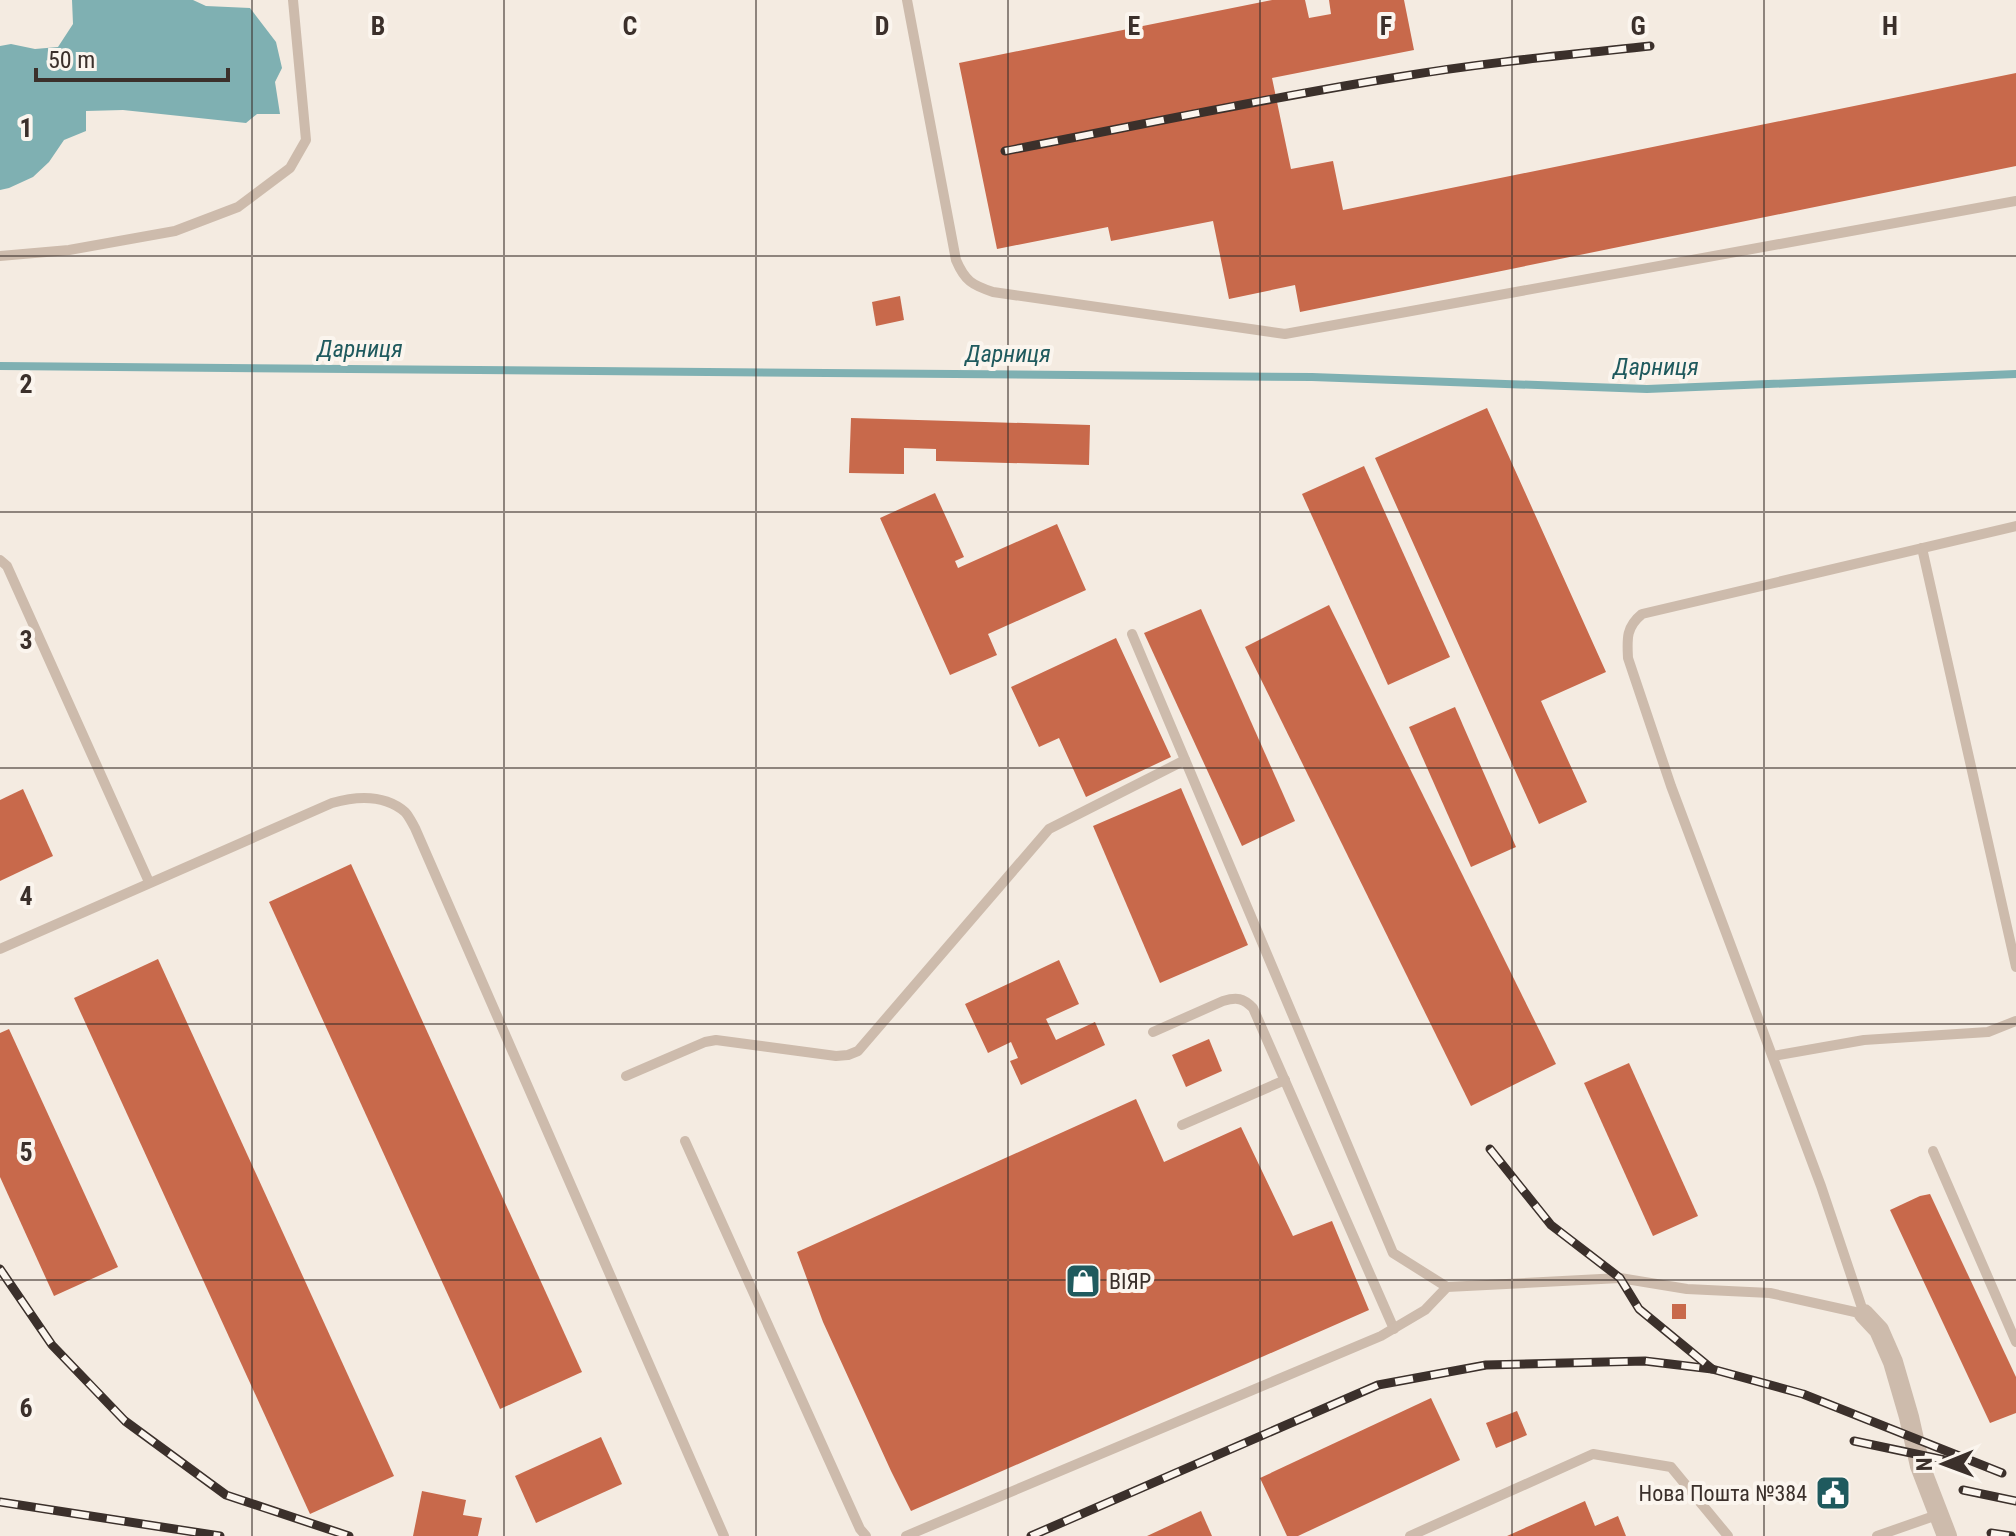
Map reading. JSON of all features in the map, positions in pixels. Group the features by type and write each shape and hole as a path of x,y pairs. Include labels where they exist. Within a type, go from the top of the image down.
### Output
{"street":[{"path":"1864,1314 1879,1330 1893,1362 1920,1466 1947,1536"}],"lane":[{"path":"0,256 69,250 175,231 238,207 290,168 306,140 293,0"},
{"path":"907,0 956,260 964,277 977,287 993,292 1285,334 2016,201"},
{"path":"1864,1314 1821,1186 1671,786 1628,658 1627,640 1632,622 1642,614 2016,526"},
{"path":"1922,548 2016,967"},
{"path":"0,560 7,566 149,882"},
{"path":"1132,634 1393,1253 1447,1287 1620,1278 1687,1289 1770,1293 1864,1314"},
{"path":"626,1076 716,1040 836,1056 858,1051 1049,829 1185,760"},
{"path":"0,949 332,803 370,797 406,813 724,1536"},
{"path":"1153,1032 1234,998 1245,1000 1253,1008 1394,1329"},
{"path":"1773,1056 1864,1040 1988,1032 2016,1021"},
{"path":"1182,1125 1285,1080"},
{"path":"685,1141 860,1529 866,1536"},
{"path":"1933,1151 2016,1342"},
{"path":"906,1536 1381,1336 1425,1310 1447,1287"},
{"path":"1410,1536 1593,1454 1671,1467 1728,1536"},
{"path":"1877,1536 1937,1515"}],"water":[{"path":"72,0 193,0 206,6 250,8 276,42 282,68 275,82 280,114 257,114 246,123 123,110 86,111 86,131 64,140 49,162 33,177 0,190 0,46 58,47 73,24"}],"building":[{"path":"1272,0 1305,0 1309,18 1331,14 1329,0 1404,0 1414,50 1272,78 1291,169 1333,161 1343,210 2016,73 2016,166 1300,312 1295,285 1229,299 1213,221 1111,241 1108,227 997,249 959,63"},
{"path":"900,296 904,320 876,326 872,302"},
{"path":"1487,408 1606,672 1541,701 1587,802 1539,824 1375,458"},
{"path":"851,418 1090,425 1089,465 936,461 936,449 904,448 904,474 849,473"},
{"path":"1364,466 1450,657 1388,685 1302,494"},
{"path":"935,493 964,557 955,561 958,568 1057,524 1086,590 988,634 997,655 950,675 880,518"},
{"path":"1329,605 1556,1064 1471,1106 1245,647"},
{"path":"1201,609 1295,821 1242,846 1144,633"},
{"path":"1116,638 1171,757 1086,797 1059,738 1039,747 1011,687"},
{"path":"1455,707 1516,847 1471,867 1409,727"},
{"path":"1181,788 1248,945 1160,983 1093,826"},
{"path":"23,789 53,856 0,881 0,800"},
{"path":"351,864 582,1372 500,1409 269,902"},
{"path":"158,959 394,1476 310,1514 74,998"},
{"path":"1059,960 1079,1004 1046,1019 1056,1040 1095,1022 1105,1045 1021,1085 1010,1061 1018,1058 1011,1042 988,1053 965,1004"},
{"path":"9,1029 118,1267 54,1296 0,1177 0,1033"},
{"path":"1209,1039 1222,1071 1186,1087 1172,1055"},
{"path":"1629,1063 1698,1216 1653,1236 1584,1083"},
{"name":"ВІЯР","path":"1136,1099 1164,1162 1241,1127 1293,1236 1332,1221 1369,1310 911,1511 823,1322 797,1252"},
{"path":"1930,1194 2016,1377 2016,1413 1990,1423 1890,1210"},
{"path":"1672,1304 1686,1304 1686,1319 1672,1319"},
{"path":"1431,1398 1460,1460 1298,1536 1287,1536 1260,1478"},
{"path":"1517,1411 1527,1435 1496,1448 1486,1423"},
{"path":"601,1437 622,1484 536,1523 515,1476"},
{"path":"422,1491 466,1500 463,1515 482,1518 478,1536 413,1536"},
{"path":"1585,1501 1595,1526 1618,1516 1626,1536 1507,1536"},
{"path":"1201,1511 1212,1536 1147,1536"}],"waterway":[{"name":"Дарниця","path":"0,366 1312,377 1647,389 2016,374"}],"railway":[{"path":"1005,151 1398,77 1492,63 1650,46"},
{"path":"1490,1149 1551,1225 1620,1278 1639,1309 1712,1369"},
{"path":"0,1269 52,1345 125,1421 226,1495 349,1536"},
{"path":"1031,1536 1378,1385 1486,1365 1645,1361 1712,1369 1803,1394 2002,1473"},
{"path":"1854,1441 1954,1462"},
{"path":"1963,1490 2016,1501"},
{"path":"0,1502 220,1536"},
{"path":"1991,1533 2011,1536"}],"place":[{"name":"ВІЯР","path":"1083,1281"},
{"name":"Нова Пошта №384","path":"1833,1493"}]}
